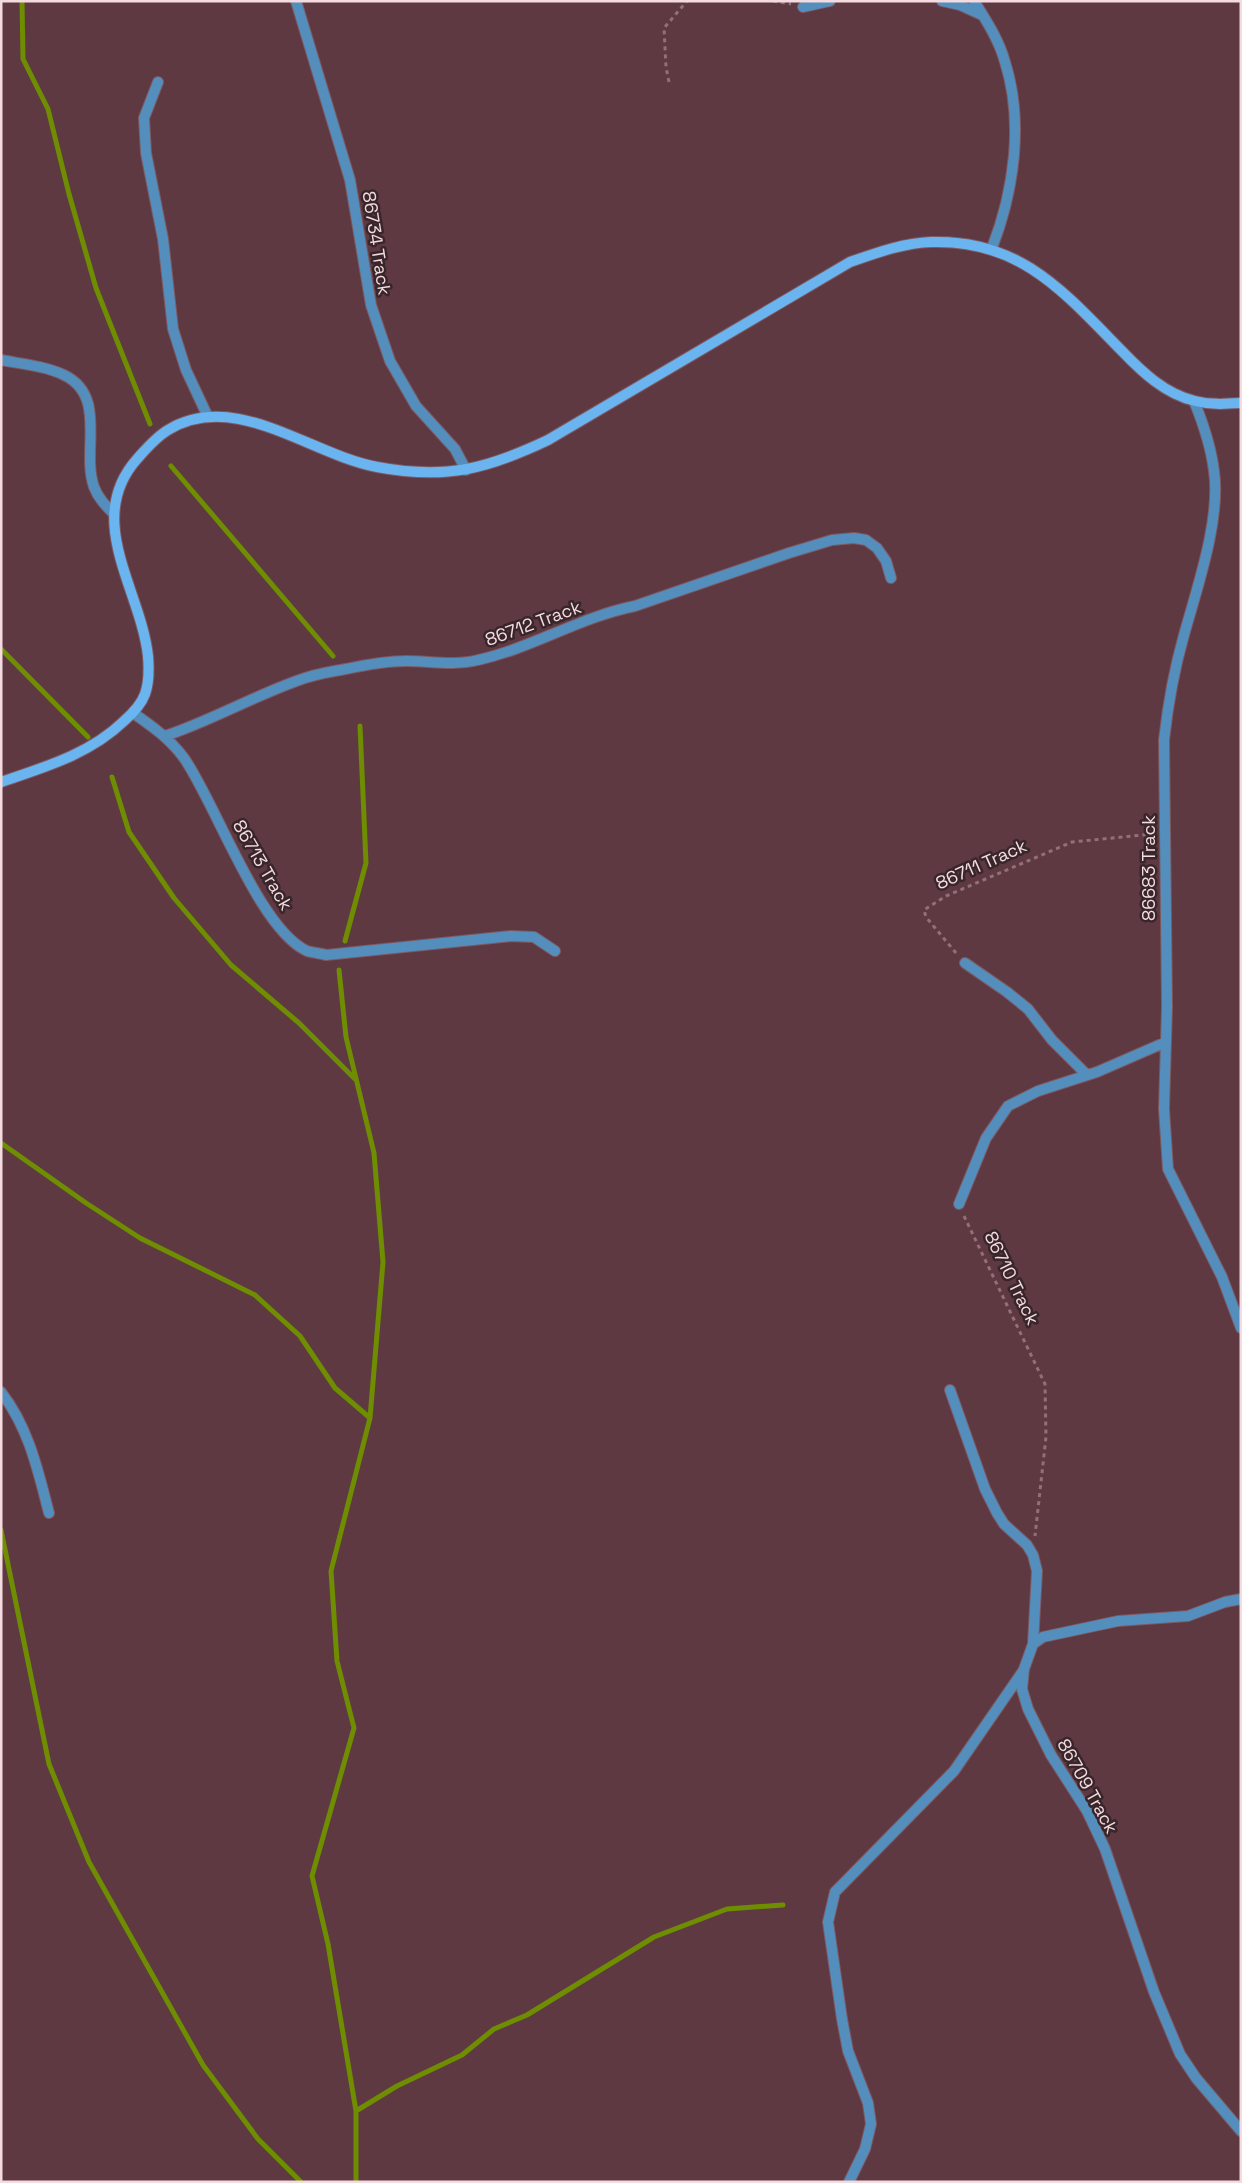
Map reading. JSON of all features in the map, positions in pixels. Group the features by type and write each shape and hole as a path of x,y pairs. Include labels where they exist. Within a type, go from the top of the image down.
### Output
{"street":[{"name":"86734 Track","path":"296,1 350,180 371,305 390,361 416,406 455,449 466,470"},
{"path":"804,7 830,1"},
{"path":"942,1 960,5 983,15"},
{"path":"974,1 996,37 1005,61 1013,105 1013,165 1009,194 1002,222 992,248"},
{"path":"158,82 144,118 146,154 163,239 172,329 186,370 208,417"},
{"path":"1,782 42,769 80,752 109,736 133,713 145,695 149,668 144,632 117,549 114,514 119,490 128,468 146,448 168,430 193,419 220,416 247,420 344,458 376,467 438,473 466,470 508,459 548,440 850,262 893,248 931,242 992,248 1025,264 1061,289 1143,372 1170,391 1194,401 1212,404 1241,402"},
{"path":"1,360 46,368 66,376 80,386 88,398 90,411 90,464 94,486 102,502 114,514"},
{"name":"86683 Track","path":"1194,401 1204,427 1214,471 1215,497 1200,581 1179,653 1168,702 1164,740 1166,1042 1164,1109 1168,1169 1222,1277 1241,1328"},
{"name":"86712 Track","path":"165,736 199,724 270,692 307,678 348,668 404,661 461,664 479,660 533,642 613,611 635,606 832,540 854,538 866,540 877,548 882,555 891,578"},
{"name":"86713 Track","path":"133,713 165,736 183,757 198,780 255,891 278,924 293,941 308,951 326,955 511,936 534,937 555,951"},
{"path":"965,963 1008,992 1028,1009 1052,1040 1087,1075"},
{"path":"959,1204 986,1138 1008,1106 1038,1091 1087,1075 1166,1042"},
{"path":"950,1390 985,1489 997,1513 1004,1524 1027,1545 1033,1555 1037,1579 1033,1644"},
{"path":"1,1392 22,1424 36,1462 49,1513"},
{"path":"1033,1644 1043,1637 1118,1621 1188,1616 1225,1602 1241,1599"},
{"name":"86709 Track","path":"1033,1644 1024,1669 1022,1689 1028,1709 1051,1755 1087,1811 1105,1849 1152,1984 1180,2054 1196,2078 1241,2131"},
{"path":"849,2182 864,2149 871,2124 868,2103 848,2051 842,2018 828,1922 835,1892 954,1771 1024,1669"}],"path":[{"path":"669,82 666,68 664,28 687,1"},
{"name":"86711 Track","path":"965,963 926,917 924,910 930,904 1072,842 1164,833"},
{"name":"86710 Track","path":"959,1204 1045,1384 1046,1437 1033,1555"}],"waterway":[{"path":"22,1 23,59 48,109 69,194 96,288 150,424"},
{"path":"171,466 333,656"},
{"path":"1,649 88,737"},
{"path":"345,941 366,863 360,726"},
{"path":"112,777 129,832 174,898 231,965 299,1023 355,1079"},
{"path":"339,970 346,1037 374,1153 383,1262 370,1418 331,1571 337,1661 354,1728 312,1876 328,1944 356,2111 356,2182"},
{"path":"1,1143 86,1203 140,1238 255,1295 300,1336 335,1388 370,1418"},
{"path":"1,1530 49,1764 89,1862 203,2065 258,2139 301,2182"},
{"path":"356,2111 397,2086 462,2055 494,2029 527,2015 654,1937 727,1909 783,1905"}]}
